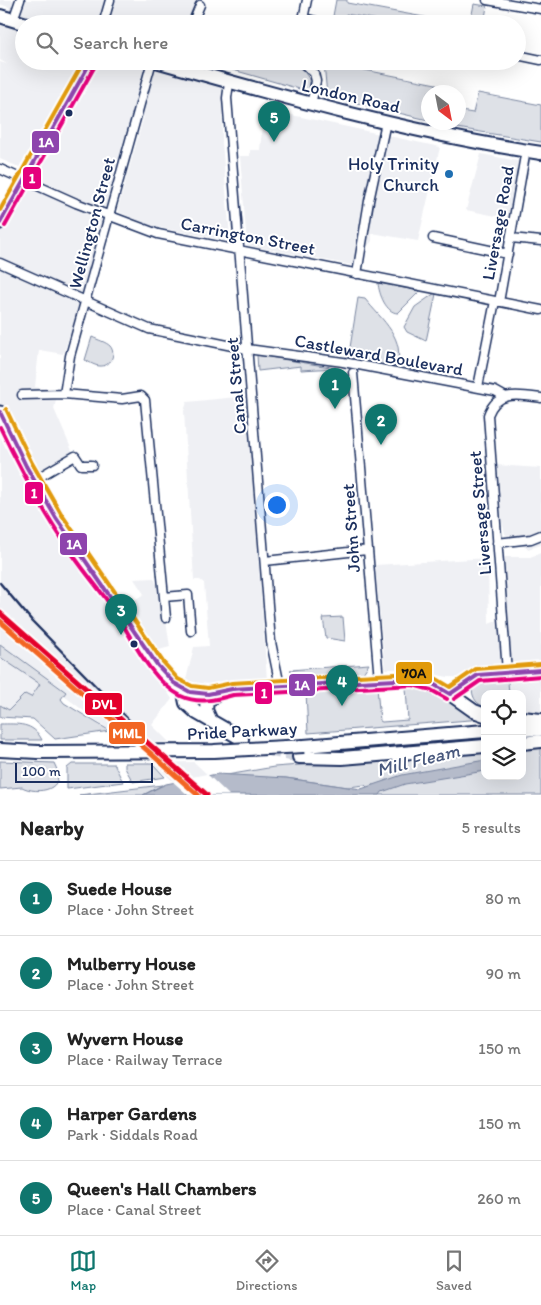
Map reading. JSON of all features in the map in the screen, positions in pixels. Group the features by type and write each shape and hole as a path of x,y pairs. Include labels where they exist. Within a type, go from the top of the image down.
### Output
{"main road":[{"path":"0,16 13,20"},
{"path":"0,223 86,70"},
{"name":"London Road","path":"193,70 229,83 311,105 541,153"},
{"path":"0,412 34,480 78,551 116,601 151,655 183,689 198,694 220,693"},
{"path":"210,719 206,710 207,701 220,693 232,689 418,679 433,684 474,711 481,714"},
{"path":"183,689 186,703 197,713 242,739"},
{"path":"526,718 541,720"},
{"path":"526,730 541,729"},
{"name":"Pride Parkway","path":"0,750 38,752 302,752 481,731"},
{"path":"526,743 541,741"},
{"path":"302,752 342,758 481,746"}],"street":[{"path":"13,20 20,0"},
{"path":"106,15 110,0"},
{"path":"304,15 307,0"},
{"path":"487,0 541,9"},
{"path":"196,15 200,5"},
{"path":"526,57 541,60"},
{"name":"Wellington Street","path":"64,394 70,356 150,70"},
{"path":"310,70 314,73 316,81 311,105"},
{"name":"Canal Street","path":"229,83 227,98 272,648 280,686"},
{"path":"357,274 372,181 386,122"},
{"name":"Liversage Road","path":"478,387 508,254 526,150"},
{"name":"Carrington Street","path":"0,170 109,216 158,234 541,310"},
{"path":"433,238 508,254"},
{"path":"511,238 541,241"},
{"name":"Castleward Boulevard","path":"0,263 149,329 247,349 343,362 478,387 495,391 504,396"},
{"name":"John Street","path":"353,373 379,680"},
{"path":"22,395 64,394 122,399 141,396 146,403 166,618"},
{"path":"504,396 514,394 541,398"},
{"name":"Liversage Street","path":"504,396 493,404 488,416 507,672"},
{"path":"34,480 75,456 81,465 92,465"},
{"path":"497,542 531,539 541,535"},
{"path":"265,562 367,550"},
{"path":"164,597 188,595 191,631"},
{"path":"450,694 475,676 541,670"}],"shaded area":[{"path":"0,0 199,0 193,15 15,15 15,70 169,70 222,87 222,143 230,238 226,240 151,226 119,212 118,208 144,116 134,122 81,303 63,354 39,350 35,387 58,390 54,409 73,453 37,474 0,411 0,223 65,108 57,104 19,167 0,159 0,62 7,64 0,60 0,24 3,25 9,7 0,4"},
{"path":"336,0 347,0 347,3 413,15 346,14 333,15"},
{"path":"474,4 487,6 486,15 472,15"},
{"path":"233,70 304,70 309,79 310,92"},
{"path":"325,70 365,70 436,84 421,85 421,118 327,96"},
{"path":"478,93 541,105 541,142 466,130 466,112 473,113"},
{"path":"264,109 440,147 418,241 372,233 372,241 351,265 247,245 240,156 250,156 250,150 260,150"},
{"path":"481,154 522,162 511,219 466,210"},
{"path":"378,283 420,291 398,313 390,310 387,306"},
{"path":"435,293 426,341 407,332 404,327 415,307"},
{"path":"358,298 365,299 385,322 396,339 399,358 396,368 348,360"},
{"path":"92,337 106,343 112,349 113,356 104,366 98,366 85,360"},
{"path":"257,355 336,368 301,370 301,366 258,371"},
{"path":"247,396 267,680 206,685 186,680 194,647 209,646 204,583 200,580 194,580 184,411 187,402"},
{"path":"0,431 85,574 112,607 172,699 152,725 169,742 127,743 48,684 14,717 0,717"},
{"path":"495,465 541,468 541,545 528,549 505,534 497,500"},
{"path":"541,553 541,711 526,712 526,690 509,690 508,679 448,677 407,669 385,669 375,565 488,558 489,624 504,618 506,606 502,557 530,557"},
{"path":"154,578 162,595 170,647 155,651 128,604 144,594 134,579"},
{"path":"343,617 345,641 326,638 323,618"},
{"path":"0,644 66,692 61,699 64,703 110,731 55,739 33,719 0,717 0,705 9,710 25,694 31,697 40,684 0,657"},
{"path":"369,664 363,673 311,677 290,670"},
{"path":"508,682 509,690 481,690 481,705 474,699 472,690 479,683"},
{"path":"377,687 380,721 382,722 408,720 406,687 416,687 436,693 481,719 308,733 306,691"},
{"path":"0,724 19,724 30,727 42,740 0,740"},
{"path":"541,746 541,795 375,795 365,785 348,787 286,778 221,776 274,767 481,751 481,780 526,780 526,747"},
{"path":"0,761 54,763 58,772 57,780 54,785 43,790 35,791 22,787 0,789"},
{"path":"194,762 229,795 188,795 153,763"},
{"path":"125,763 152,763 165,777 133,782 125,768"},
{"path":"72,764 114,764 123,782 67,789 67,768"},
{"path":"162,785 143,795 79,795"}],"water":[{"path":"481,761 481,772 405,784 382,792 380,795 143,795 166,784 217,774 286,778 361,789 402,775"}],"pier":[{"path":"207,774 229,795 188,795 172,781"}],"tunnel":[{"path":"268,750 299,757"}],"railway":[{"path":"0,583 33,622 170,762"}],"transit line":[{"name":"70A","path":"0,210 79,70"},
{"name":"1A","path":"0,223 86,70"},
{"name":"1","path":"5,226 93,70"},
{"name":"70A","path":"6,409 32,463 62,515 163,662 178,679 192,686 208,688 232,683 414,673 435,678 450,687 476,669 541,664"},
{"name":"1A","path":"0,412 26,466 56,518 158,666 174,683 190,692 208,694 232,689 414,679 433,684 450,694"},
{"name":"1","path":"0,427 16,460 63,540 114,610 151,669 170,689 181,696 194,700 207,700 233,695 413,685 431,690 447,699"},
{"name":"DVL","path":"0,613 207,795"},
{"name":"MML","path":"0,621 198,795"},
{"name":"1A","path":"450,694 478,675 541,670"},
{"name":"1","path":"454,699 480,681 541,676"}],"place":[{"name":"Queen's Hall Chambers","path":"274,142"},
{"name":"Holy Trinity Church","path":"449,174"},
{"name":"Suede House","path":"335,409"},
{"name":"Mulberry House","path":"381,445"},
{"name":"Wyvern House","path":"121,635"},
{"name":"Harper Gardens","path":"342,706"}],"water label":[{"name":"Mill Fleam","path":"418,760"}]}
